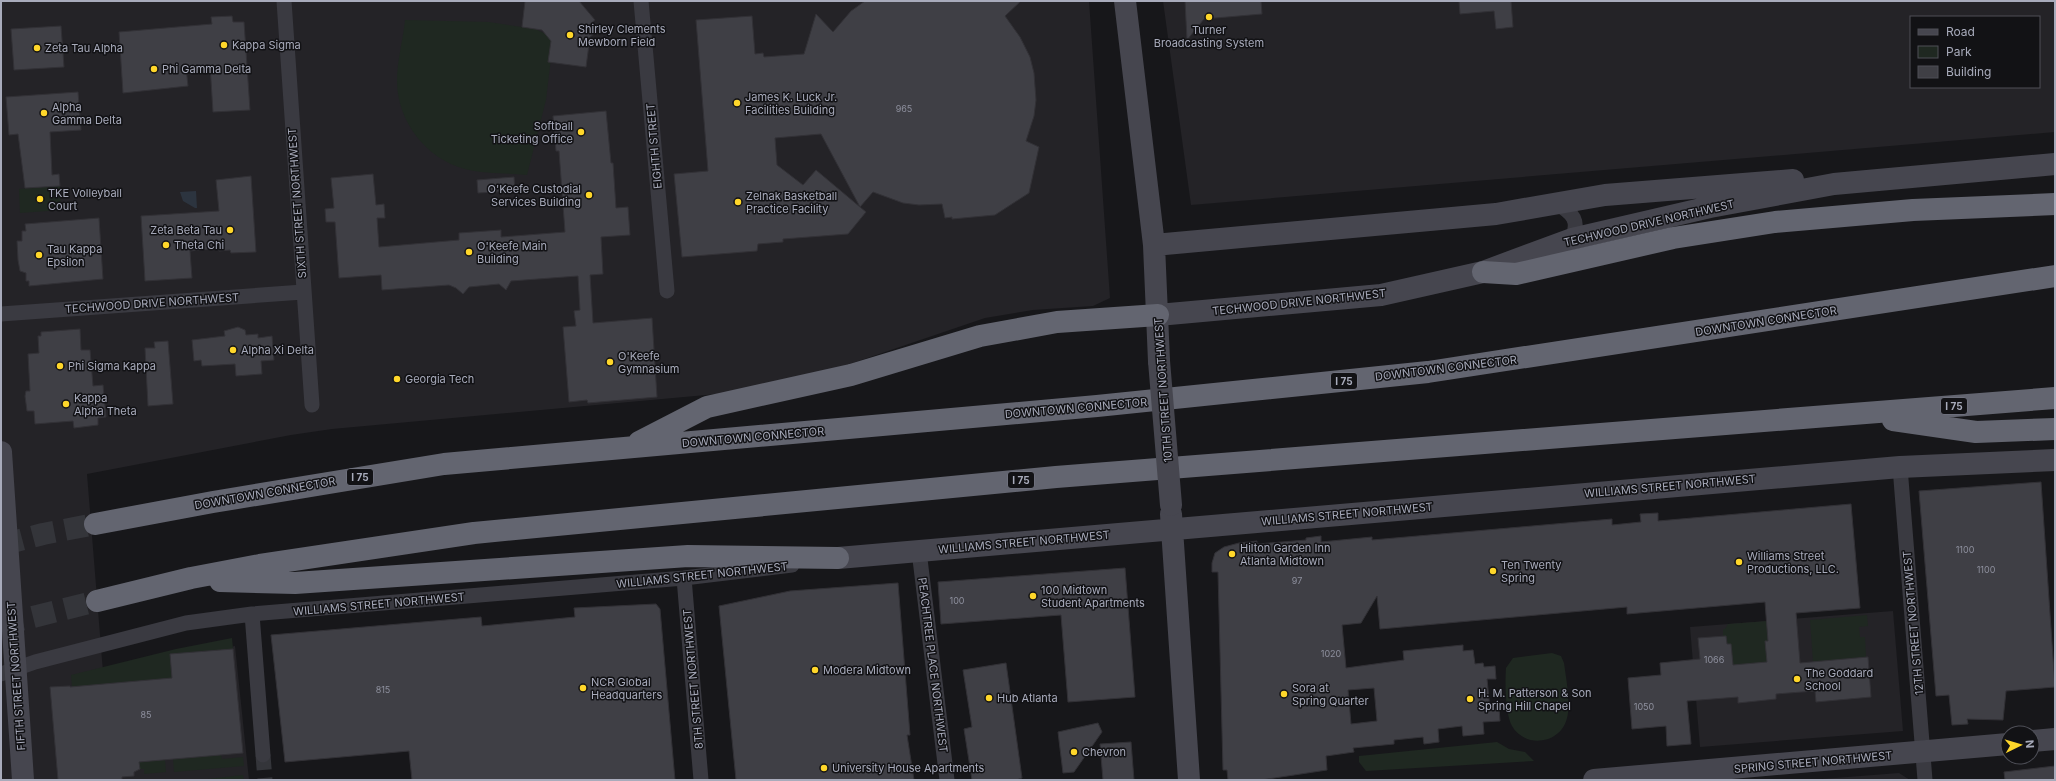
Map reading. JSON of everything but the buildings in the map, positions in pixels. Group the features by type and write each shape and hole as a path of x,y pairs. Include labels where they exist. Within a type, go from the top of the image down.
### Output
{"highway":[{"path":"1483,272 1516,274 1673,238 1776,222 1913,210 2055,204"},
{"name":"DOWNTOWN CONNECTOR","path":"95,524 213,502 444,464 1097,406 1428,372 2055,276"},
{"path":"628,448 706,407 851,376 980,336 1057,322 1158,316"},
{"name":"I 75","path":"97,601 191,578 323,554 459,535 627,517 1056,477 2055,398"},
{"path":"1854,414 1976,432 2055,429"},
{"path":"191,578 243,583 295,583 688,556 838,558"}],"street":[{"name":"SIXTH STREET NORTHWEST","path":"284,1 312,405"},
{"name":"EIGHTH STREET","path":"641,1 667,291"},
{"name":"10TH STREET NORTHWEST","path":"1125,1 1154,245 1160,361 1189,780"},
{"name":"TECHWOOD DRIVE NORTHWEST","path":"1158,316 1381,295 1483,272 1572,240 1710,207 1834,184 2055,164"},
{"name":"TECHWOOD DRIVE NORTHWEST","path":"1154,245 1472,216 1557,204 1604,195 1782,180 1806,180 1834,184"},
{"path":"1557,204 1570,212 1573,218 1576,231 1572,240"},
{"name":"TECHWOOD DRIVE NORTHWEST","path":"1,314 303,292"},
{"name":"FIFTH STREET NORTHWEST","path":"1,452 8,672 23,780"},
{"name":"WILLIAMS STREET NORTHWEST","path":"8,672 35,662 186,623 252,614 684,578 764,569 838,558 1172,529 1900,467 2055,460"},
{"name":"12TH STREET NORTHWEST","path":"1900,467 1925,780"},
{"name":"PEACHTREE PLACE NORTHWEST","path":"919,551 947,780"},
{"name":"8TH STREET NORTHWEST","path":"684,578 701,780"},
{"path":"252,614 263,755"},
{"path":"2040,740 2055,739"},
{"name":"SPRING STREET NORTHWEST","path":"1594,780 2000,745"}],"shaded area":[{"name":"Georgia Tech","path":"1,1 1089,1 1110,298 1093,306 1033,310 985,318 838,368 750,391 332,429 291,435 87,474 103,672 235,646 249,780 1,780"},
{"path":"1163,1 2055,1 2055,132 1191,205"},
{"name":"The Goddard School","path":"1893,611 1903,731 1700,747 1690,627"},
{"path":"1899,773 1910,780 1809,780"}],"green space":[{"path":"405,20 489,22 535,29 546,34 553,41 546,100 527,175 488,173 465,169 438,157 416,136 408,124 398,96 397,73"},
{"name":"TKE Volleyball Court","path":"60,186 61,210 20,213 19,189"},
{"path":"1867,615 1868,626 1859,627 1860,637 1865,637 1866,657 1813,662 1810,620"},
{"path":"1768,621 1768,641 1765,642 1766,652 1770,652 1771,665 1759,666 1759,663 1730,669 1729,655 1732,655 1731,644 1727,644 1726,636 1723,636 1723,629 1725,629 1728,624"},
{"path":"232,638 233,649 170,654 172,678 72,687 71,675 176,649"},
{"path":"1552,653 1561,656 1564,663 1568,698 1567,718 1563,727 1558,733 1550,738 1534,740 1525,738 1512,726 1508,713 1506,697 1506,668 1513,658"},
{"path":"1497,742 1509,749 1525,752 1534,761 1366,771 1359,762 1359,756"},
{"path":"221,755 222,759 243,757 244,766 174,772 173,759"},
{"path":"165,760 166,772 144,774 144,769 140,769 139,762"},
{"path":"243,775 244,780 199,780"}],"water":[{"path":"196,191 197,208 195,208 183,201 180,192"}],"tunnel":[{"path":"1,545 43,534 95,524"},
{"path":"1,625 97,601"},
{"path":"263,755 265,780"}],"place":[{"name":"Turner Broadcasting System","path":"1209,17"},
{"name":"Shirley Clements Mewborn Field","path":"570,35"},
{"name":"Kappa Sigma","path":"224,45"},
{"name":"Zeta Tau Alpha","path":"37,48"},
{"name":"Phi Gamma Delta","path":"154,69"},
{"name":"James K. Luck Jr. Facilities Building","path":"737,103"},
{"name":"Alpha Gamma Delta","path":"44,113"},
{"name":"Softball Ticketing Office","path":"581,132"},
{"name":"O'Keefe Custodial Services Building","path":"589,195"},
{"name":"TKE Volleyball Court","path":"40,199"},
{"name":"Zelnak Basketball Practice Facility","path":"738,202"},
{"name":"Zeta Beta Tau","path":"230,230"},
{"name":"Theta Chi","path":"166,245"},
{"name":"O'Keefe Main Building","path":"469,252"},
{"name":"Tau Kappa Epsilon","path":"39,255"},
{"name":"Alpha Xi Delta","path":"233,350"},
{"name":"O'Keefe Gymnasium","path":"610,362"},
{"name":"Phi Sigma Kappa","path":"60,366"},
{"name":"Georgia Tech","path":"397,379"},
{"name":"Kappa Alpha Theta","path":"66,404"},
{"name":"Hilton Garden Inn Atlanta Midtown","path":"1232,554"},
{"name":"Williams Street Productions, LLC.","path":"1739,562"},
{"name":"Ten Twenty Spring","path":"1493,571"},
{"name":"100 Midtown Student Apartments","path":"1033,596"},
{"name":"Modera Midtown","path":"815,670"},
{"name":"The Goddard School","path":"1797,679"},
{"name":"NCR Global Headquarters","path":"583,688"},
{"name":"Sora at Spring Quarter","path":"1284,694"},
{"name":"Hub Atlanta","path":"989,698"},
{"name":"H. M. Patterson & Son Spring Hill Chapel","path":"1470,699"},
{"name":"Chevron","path":"1074,752"},
{"name":"University House Apartments","path":"824,768"}]}
